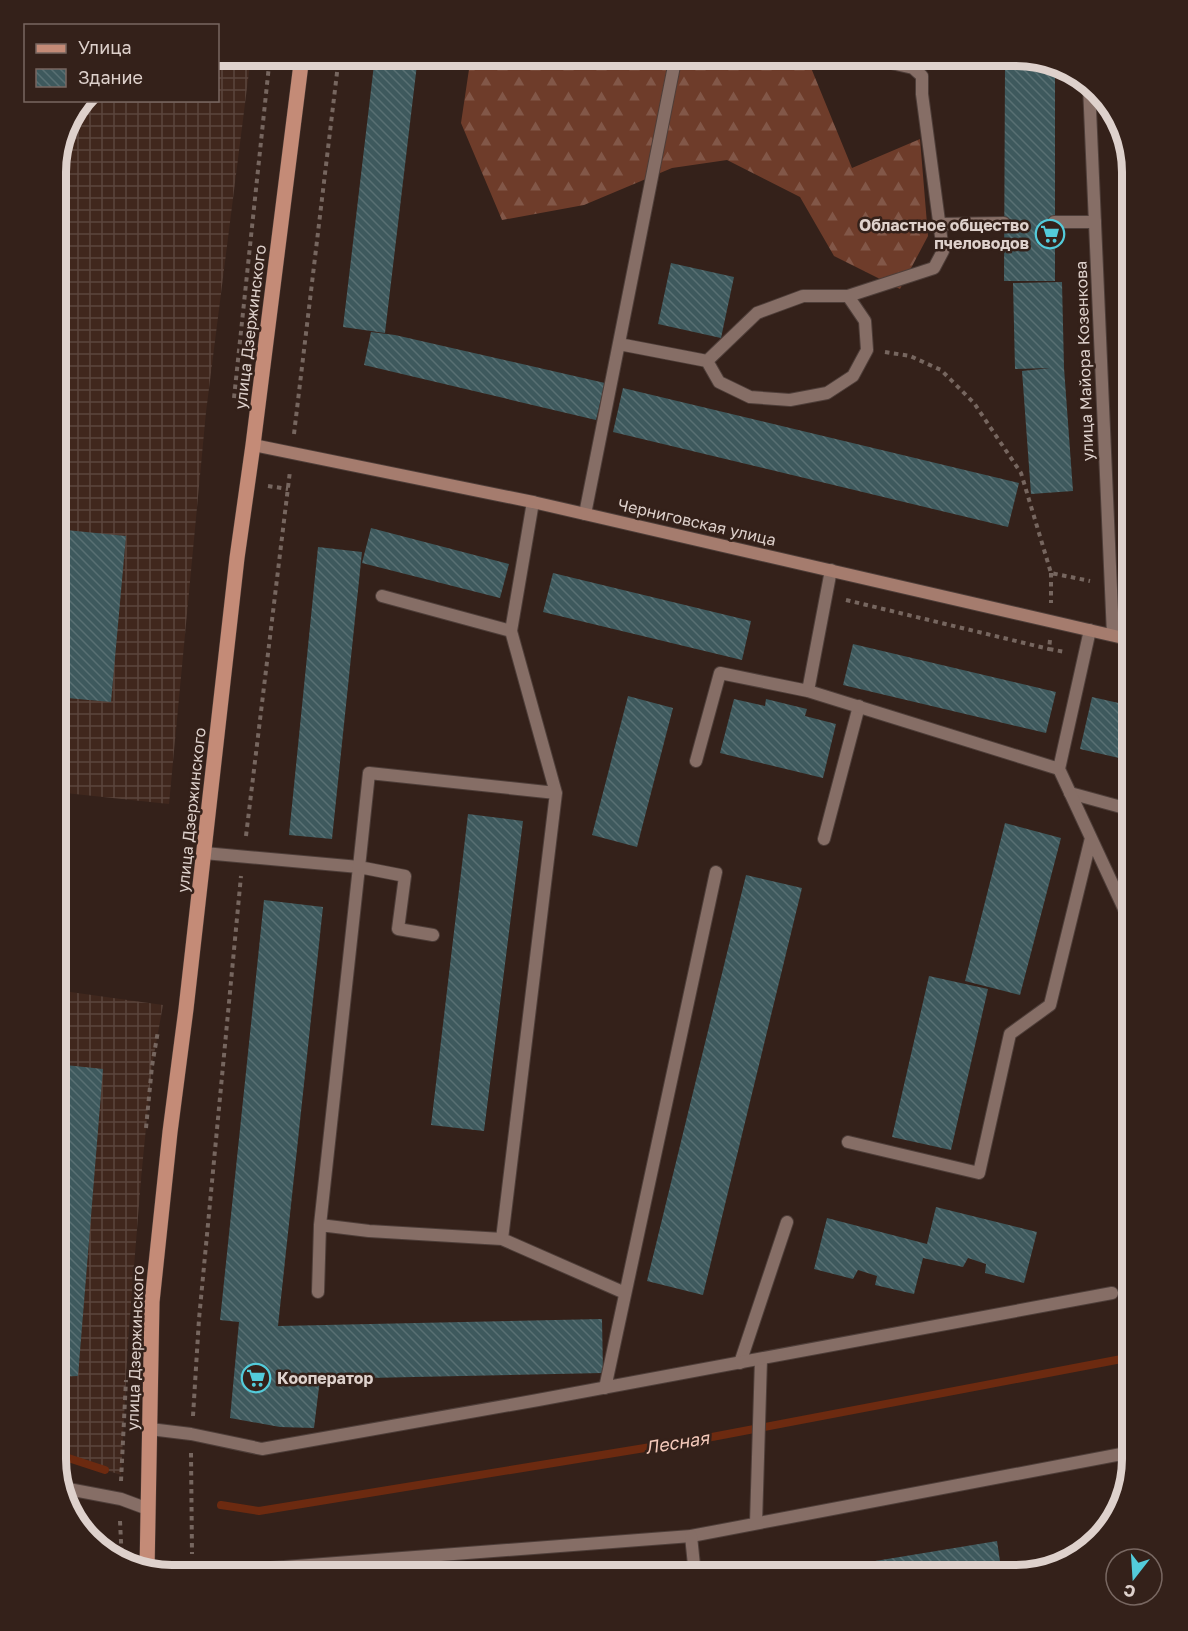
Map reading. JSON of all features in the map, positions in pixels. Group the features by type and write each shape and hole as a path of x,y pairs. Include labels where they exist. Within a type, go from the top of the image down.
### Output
{"main road":[{"name":"улица Дзержинского","path":"147,1562 152,1302 236,569 301,66"},
{"name":"Черниговская улица","path":"253,445 292,451 585,513 1122,637"}],"street":[{"path":"585,513 674,66"},
{"path":"707,361 757,313 803,296 848,296 934,268 943,251 922,94 922,76 913,68 904,66"},
{"name":"улица Майора Козенкова","path":"1089,96 1113,635"},
{"path":"939,224 1004,222"},
{"path":"1054,222 1095,222"},
{"path":"618,344 707,361 719,382 750,397 790,400 827,393 853,376 867,350 865,321 848,296"},
{"path":"502,1239 556,793 511,631 533,502"},
{"path":"808,691 831,570"},
{"path":"382,596 511,631"},
{"path":"1089,630 1059,769 1122,905"},
{"path":"696,761 720,673 808,691 1059,769"},
{"path":"824,839 859,706"},
{"path":"318,1292 320,1225 369,773 556,793"},
{"path":"1070,793 1122,807"},
{"path":"848,1142 979,1173 1011,1034 1050,1005 1091,838"},
{"path":"204,853 359,867 405,876 398,929 433,935"},
{"path":"605,1388 716,872"},
{"path":"740,1363 787,1222"},
{"path":"320,1225 369,1231 502,1239 625,1293"},
{"path":"150,1429 191,1434 262,1449 605,1388 1112,1293"},
{"path":"756,1523 761,1359"},
{"path":"315,1565 691,1536 1122,1454"},
{"path":"71,1489 121,1499 148,1509"},
{"path":"691,1536 694,1565"}],"path":[{"path":"186,1565 191,1434 199,1319 243,856 338,66"},
{"path":"867,350 910,356 941,370 974,404 1021,473 1051,573 1110,585"},
{"path":"826,596 1049,649"}],"shaded area":[{"path":"219,66 250,66 206,412 169,804 66,793 66,165 74,131 92,102 219,102"},
{"path":"66,991 163,1005 152,1066 141,1179 128,1342 121,1475 66,1457"}],"green space":[{"path":"470,66 810,66 852,168 920,139 928,236 900,289 834,256 800,197 727,160 672,168 584,205 502,220 461,123"}],"building":[{"path":"374,66 417,66 385,333 343,327"},
{"path":"1005,66 1023,66 1055,73 1055,281 1004,281"},
{"path":"671,263 734,277 721,338 658,324"},
{"path":"1062,282 1064,368 1073,491 1031,494 1022,371 1050,368 1015,369 1013,283"},
{"path":"371,332 395,335 605,383 596,420 364,365"},
{"path":"623,388 1019,483 1008,527 613,432"},
{"path":"371,528 509,564 500,598 362,563"},
{"path":"66,530 126,536 111,702 66,698"},
{"path":"318,547 362,552 332,839 289,835"},
{"path":"553,573 751,621 742,660 543,612"},
{"path":"853,644 1056,692 1046,733 843,685"},
{"path":"628,696 673,708 637,847 592,835"},
{"path":"1092,697 1122,704 1122,759 1080,749"},
{"path":"734,699 765,706 766,699 807,709 805,716 836,724 823,778 720,753"},
{"path":"468,814 523,821 484,1131 431,1125"},
{"path":"1005,823 1061,838 1020,995 965,981"},
{"path":"746,875 802,888 703,1295 647,1281"},
{"path":"264,900 323,907 278,1326 602,1319 603,1373 320,1379 314,1428 280,1427 230,1418 239,1322 220,1320"},
{"path":"929,976 988,989 951,1150 892,1137"},
{"path":"66,1065 103,1069 78,1376 66,1377"},
{"path":"936,1207 1037,1232 1024,1283 985,1273 986,1264 968,1258 963,1267 923,1258 914,1294 875,1285 877,1276 858,1270 853,1279 814,1269 827,1218 927,1244"},
{"path":"997,1541 1001,1565 851,1565"}],"waterway":[{"name":"Лесная","path":"221,1505 259,1511 712,1437 1122,1359"},
{"name":"Лесная","path":"66,1457 105,1470"}],"place":[{"name":"Областное общество пчеловодов","path":"1050,234"},
{"name":"Кооператор","path":"256,1378"}]}
